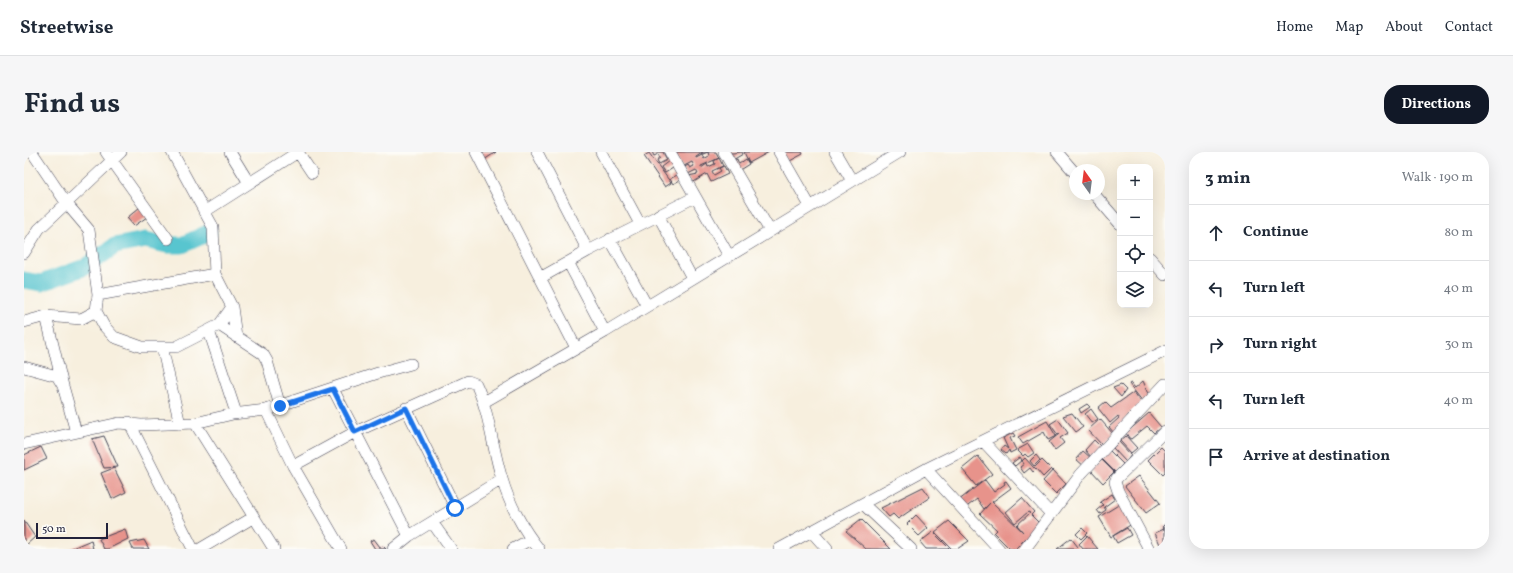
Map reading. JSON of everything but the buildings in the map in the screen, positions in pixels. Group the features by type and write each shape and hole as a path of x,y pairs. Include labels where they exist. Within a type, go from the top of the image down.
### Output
{"street":[{"path":"32,152 67,204 89,230 98,295 96,311 104,326 114,337 142,347 176,347 214,328 232,307"},
{"path":"24,253 39,229 67,204 109,156 121,152"},
{"path":"172,152 213,227 215,274 232,307 236,337"},
{"path":"230,152 249,183"},
{"path":"204,212 298,152 312,173"},
{"path":"476,152 576,348"},
{"path":"537,152 588,251"},
{"path":"602,152 640,224"},
{"path":"670,152 729,256"},
{"path":"724,152 770,231"},
{"path":"779,152 810,206"},
{"path":"835,152 852,181"},
{"path":"484,402 605,332 900,152"},
{"path":"1057,152 1069,166"},
{"path":"109,156 168,239"},
{"path":"540,278 610,239 695,197"},
{"path":"1099,200 1117,221"},
{"path":"658,215 692,278"},
{"path":"610,239 647,306"},
{"path":"1153,261 1165,275"},
{"path":"568,262 605,332"},
{"path":"98,295 215,274"},
{"path":"24,322 46,316 81,319 96,311"},
{"path":"46,316 76,432"},
{"path":"214,328 236,337 263,354 268,362 280,406"},
{"path":"214,328 236,413"},
{"path":"162,347 180,424"},
{"path":"779,549 926,469 1165,351"},
{"path":"24,444 129,422 142,425 195,423 236,413 266,410 378,373 411,364"},
{"path":"24,367 57,376 64,386"},
{"path":"294,466 355,432 468,381 476,384 484,402 502,479 510,500 531,539 539,549"},
{"path":"1025,549 1081,474 1165,384"},
{"path":"333,389 409,536"},
{"path":"406,408 455,508"},
{"path":"266,410 294,466 341,549"},
{"path":"129,422 193,549"},
{"path":"195,423 274,549"},
{"path":"1149,549 1118,491 1115,482 1117,478 1165,431"},
{"path":"983,441 1051,514"},
{"path":"926,469 999,549"},
{"path":"393,549 409,536 502,479"},
{"path":"863,504 911,549"},
{"path":"208,547 254,517"},
{"path":"432,522 451,549"},
{"path":"811,531 827,549"},
{"path":"513,549 531,539"}],"waterway":[{"path":"24,280 41,283 85,267 115,246 145,240 167,245 182,245 208,233"}],"route":[{"path":"280,406 333,389 355,432 406,408 455,508"}]}
